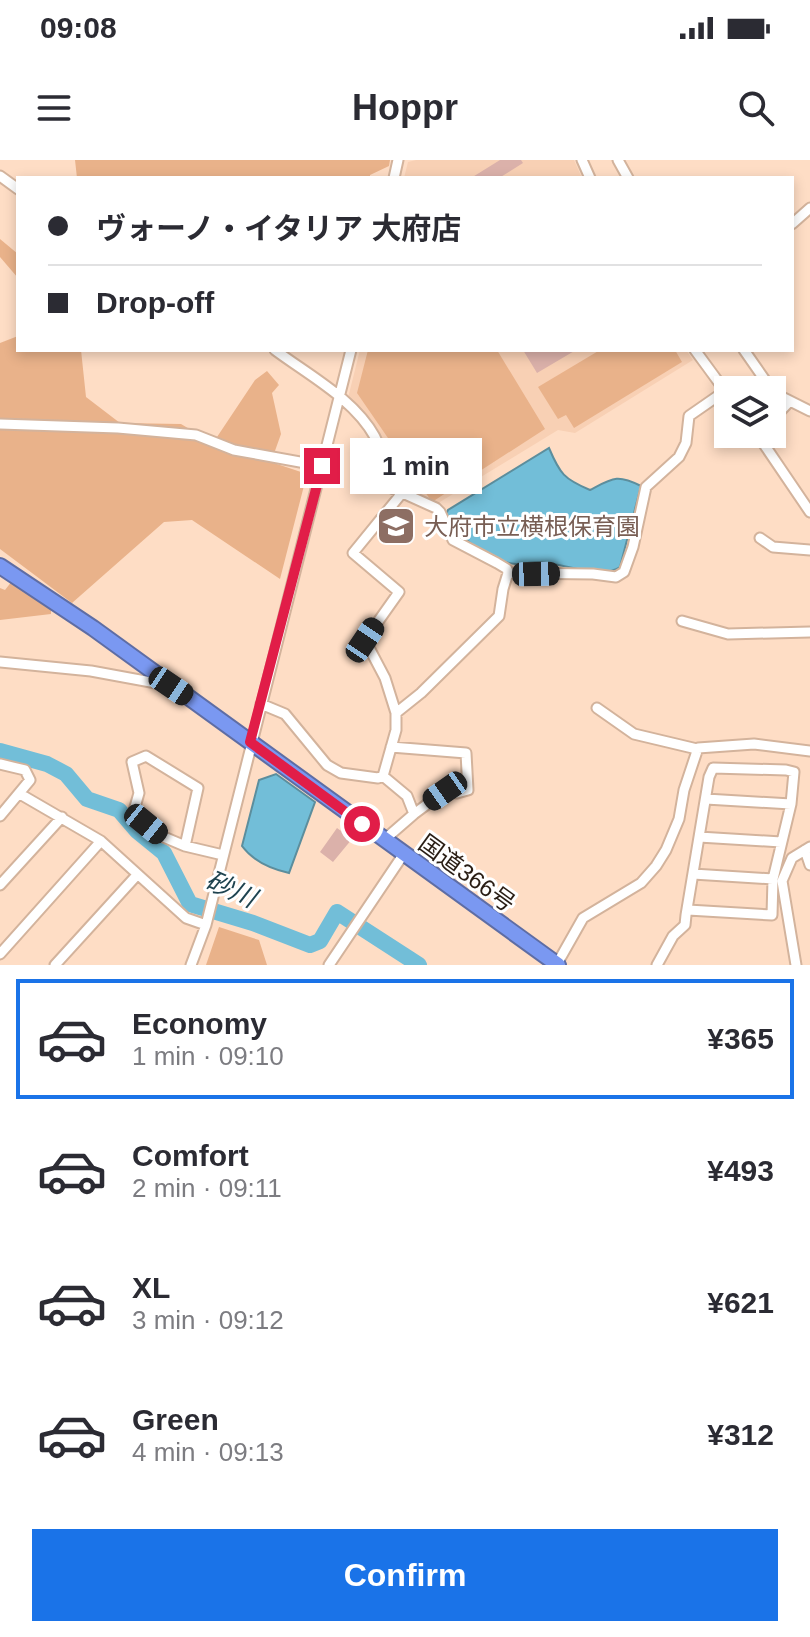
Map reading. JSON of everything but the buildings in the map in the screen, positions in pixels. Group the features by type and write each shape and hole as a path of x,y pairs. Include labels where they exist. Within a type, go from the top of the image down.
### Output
{"highway":[{"name":"国道366号","path":"0,566 93,628 557,965"}],"street":[{"path":"794,222 810,208"},
{"path":"278,352 361,415 378,441 378,472 382,482 436,508 453,540 507,569 499,616 421,693 396,713"},
{"path":"191,965 212,900 351,352"},
{"path":"696,352 714,376"},
{"path":"745,352 774,393 810,411"},
{"path":"508,573 620,576 630,558 646,487 679,457 686,443 689,416 714,400"},
{"path":"786,405 789,402"},
{"path":"0,424 118,428 205,436 234,450 322,466"},
{"path":"767,448 810,512"},
{"path":"383,776 396,730 396,713 385,678 365,640 399,592 353,553 402,493"},
{"path":"760,538 773,547 810,550"},
{"path":"682,621 728,634 810,632"},
{"path":"0,662 91,671 171,686"},
{"path":"261,704 285,714 327,765 341,773 383,776"},
{"path":"597,708 634,734 697,749 754,744 810,751"},
{"path":"384,840 445,791 457,793 468,790 466,753 391,747"},
{"path":"557,965 583,918 641,883 656,866 679,819 697,749"},
{"path":"185,846 198,788 146,756 132,762 139,793 133,814 159,835 185,846 223,855"},
{"path":"0,764 25,770 30,780 0,816"},
{"path":"657,965 673,936 685,925 711,770 716,766 791,770 795,775 773,879 772,915 688,910"},
{"path":"383,776 407,796 414,814"},
{"path":"20,794 101,841 186,918 206,922"},
{"path":"706,799 791,804"},
{"path":"0,885 62,817"},
{"path":"699,837 781,842"},
{"path":"0,954 101,841"},
{"path":"796,965 782,881 792,858 807,849 810,865"},
{"path":"329,965 403,855"},
{"path":"693,874 773,879"},
{"path":"55,965 137,875"}],"shaded area":[{"path":"75,160 390,160 389,166 370,176 77,176"},
{"path":"574,160 581,176 404,176 408,162"},
{"path":"0,239 16,252 16,276 0,257"},
{"path":"16,337 16,352 81,352 86,397 120,423 181,424 213,443 255,380 267,371 279,385 272,393 281,434 271,462 307,474 280,579 192,520 164,522 72,603 0,549 0,343"},
{"path":"360,352 687,352 693,360 575,433 558,430 435,505 390,484 381,471 381,441 365,413 348,398"},
{"path":"367,352 498,352 545,429 432,502 357,393"},
{"path":"597,352 676,352 682,362 574,428 566,415 558,419 538,387"},
{"path":"12,581 51,609 51,614 0,620 0,588 5,590"},
{"path":"219,927 259,940 267,965 206,965"}],"water":[{"path":"549,448 564,475 590,490 615,479 641,486 620,567 603,572 540,562 508,563 478,549 450,522 446,515 448,510"},
{"path":"276,774 315,802 289,873 263,864 242,846 259,780"}],"waterway":[{"name":"砂川","path":"0,751 47,764 66,774 87,799 119,810 137,831 164,853 190,904 310,945 320,941 337,912 419,965"}],"place":[{"name":"大府市立横根保育園","path":"396,526"}],"route":[{"path":"322,466 250,742 362,824"}]}
